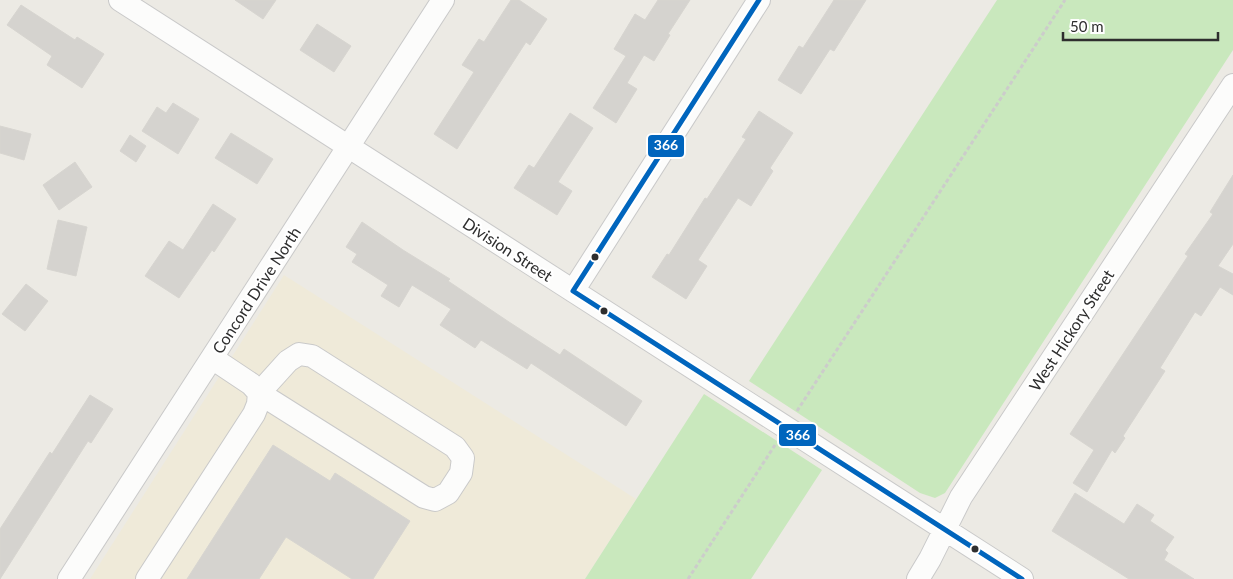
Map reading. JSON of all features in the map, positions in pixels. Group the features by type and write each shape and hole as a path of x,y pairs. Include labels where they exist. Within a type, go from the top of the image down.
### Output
{"street":[{"name":"Division Street","path":"120,0 1022,579"},
{"name":"Concord Drive North","path":"69,579 443,0"},
{"path":"573,291 759,0"},
{"name":"West Hickory Street","path":"918,579 961,497 1233,85"},
{"path":"147,579 254,414 258,404 259,393 288,360 299,354 312,356 455,447 463,458 461,472 448,493 435,500 424,497 259,393 251,384 212,358"}],"path":[{"path":"796,413 1065,0"},
{"path":"688,579 776,443"}],"shaded area":[{"path":"284,275 636,499 585,579 90,579"}],"green space":[{"path":"997,0 1233,0 1233,50 945,493 935,498 920,493 749,381"},
{"path":"704,394 822,470 751,579 585,579"}],"building":[{"path":"235,0 276,0 263,19"},
{"path":"511,0 519,0 547,19 530,45 526,42 457,149 434,134 474,72 462,65 479,39 484,42"},
{"path":"658,0 690,0 668,34 670,35 654,61 644,55 627,83 637,89 616,123 593,108 626,56 614,49 635,14 645,20"},
{"path":"834,0 866,0 834,51 830,49 801,94 778,80 799,46 803,48"},
{"path":"21,5 75,40 77,37 104,54 82,88 47,65 52,56 7,25"},
{"path":"317,24 351,46 334,72 300,50"},
{"path":"173,103 199,119 178,154 142,131 157,107 166,113"},
{"path":"759,111 793,133 770,168 773,171 751,206 738,198 698,260 707,266 686,299 652,277 667,254 669,255 705,198 707,199 746,139 742,137"},
{"path":"570,113 593,128 558,182 572,191 557,215 514,188 529,165 534,168"},
{"path":"0,126 31,134 24,160 0,153"},
{"path":"231,133 273,159 257,184 215,158"},
{"path":"130,135 146,146 136,162 120,151"},
{"path":"75,162 92,187 59,210 43,185"},
{"path":"1233,175 1233,244 1218,266 1233,274 1233,295 1220,287 1201,316 1195,312 1160,368 1165,371 1123,436 1125,438 1115,453 1112,450 1087,492 1073,483 1094,450 1070,434 1188,256 1185,254 1213,214 1210,212"},
{"path":"213,204 236,219 179,298 145,276 169,241 183,250"},
{"path":"58,220 87,227 76,276 47,269"},
{"path":"362,222 450,279 448,281 560,355 564,349 642,401 626,426 531,363 527,369 481,340 475,348 440,325 451,309 412,285 399,307 381,296 388,285 352,262 357,254 346,247"},
{"path":"26,284 48,301 25,331 2,314"},
{"path":"90,395 113,409 91,443 88,441 0,579 0,529"},
{"path":"273,445 330,481 335,473 410,521 373,579 352,579 286,537 259,579 187,579"},
{"path":"1075,493 1124,524 1137,504 1154,515 1150,521 1174,537 1165,550 1168,553 1164,560 1194,579 1129,579 1052,531"}],"transit line":[{"name":"366","path":"573,291 759,0"},
{"name":"366","path":"573,291 1022,579"}]}
